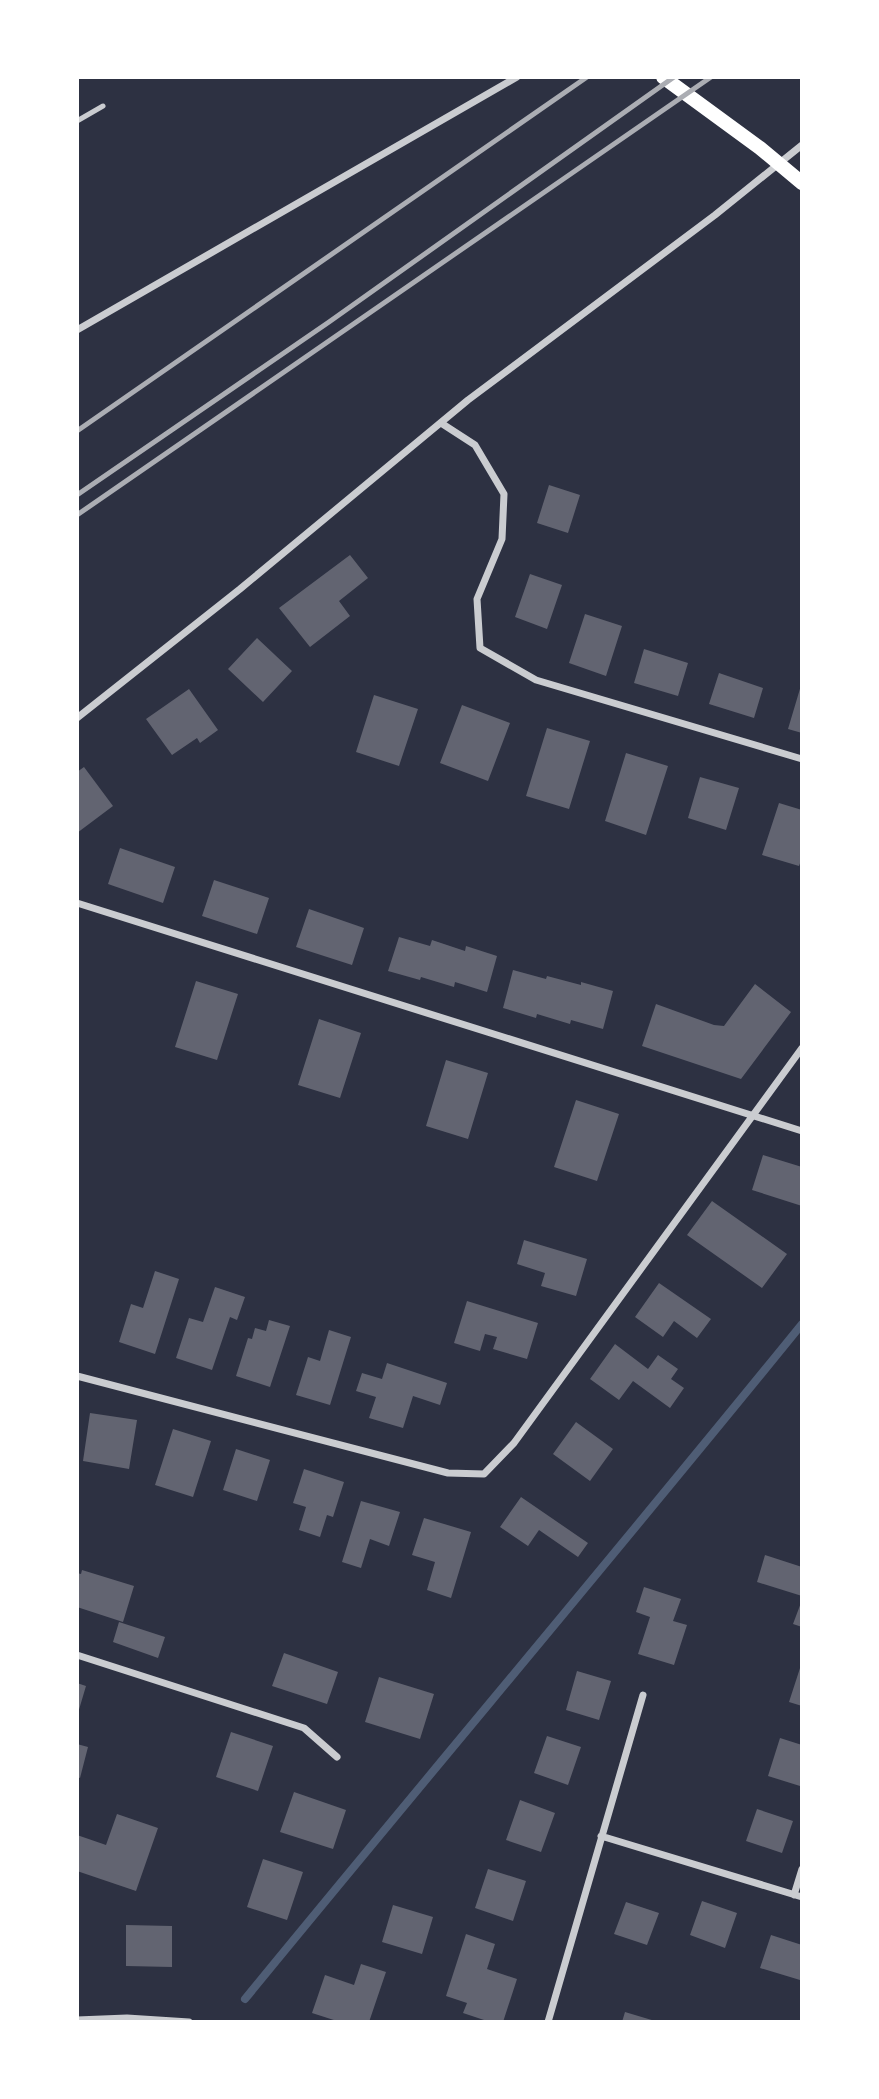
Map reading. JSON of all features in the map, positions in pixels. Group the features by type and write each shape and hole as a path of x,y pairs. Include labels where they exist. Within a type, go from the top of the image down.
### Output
{"main road":[{"path":"663,77 760,148 802,183"}],"street":[{"path":"77,330 517,77"},
{"path":"77,718 240,589 468,400 715,215 802,145"},
{"path":"441,423 475,445 504,494 502,539 477,599 481,648 537,680 802,759"},
{"path":"77,903 802,1131"},
{"path":"77,1376 448,1473 484,1474 514,1443 802,1048"},
{"path":"77,1655 304,1728 337,1757"},
{"path":"548,2022 643,1695"},
{"path":"601,1836 798,1896 802,1869"},
{"path":"77,2020 127,2018 189,2022"}],"lane":[{"path":"77,121 103,106"}],"building":[{"path":"549,485 580,495 568,533 537,523"},
{"path":"350,555 368,578 339,601 350,616 310,647 279,608"},
{"path":"530,574 562,585 547,629 515,617"},
{"path":"585,614 622,626 606,676 569,663"},
{"path":"257,638 292,671 263,702 228,669"},
{"path":"644,649 688,663 678,696 634,683"},
{"path":"719,673 763,688 754,718 709,704"},
{"path":"802,682 802,733 788,729"},
{"path":"189,689 218,730 200,743 197,738 172,755 146,719"},
{"path":"374,695 418,709 399,766 356,752"},
{"path":"462,705 510,723 488,781 440,763"},
{"path":"547,728 590,741 569,809 526,796"},
{"path":"626,753 668,766 646,835 605,821"},
{"path":"84,767 113,806 77,833 77,772"},
{"path":"700,777 739,788 726,830 688,818"},
{"path":"779,803 802,810 802,858 799,866 762,855"},
{"path":"120,848 175,867 163,903 108,884"},
{"path":"214,880 269,898 257,934 202,916"},
{"path":"309,909 364,928 352,965 296,947"},
{"path":"399,937 430,946 432,940 465,951 466,946 497,956 487,992 455,982 454,987 388,971"},
{"path":"513,970 546,979 547,976 581,985 581,982 613,991 603,1029 571,1020 570,1024 537,1014 536,1018 503,1008"},
{"path":"196,981 238,994 217,1060 175,1047"},
{"path":"755,984 791,1012 741,1079 642,1046 656,1004 714,1025 724,1026"},
{"path":"319,1019 361,1033 340,1098 298,1085"},
{"path":"446,1060 488,1073 468,1139 426,1126"},
{"path":"576,1100 619,1114 597,1181 554,1167"},
{"path":"763,1155 802,1167 802,1206 752,1190"},
{"path":"712,1201 787,1254 762,1288 687,1235"},
{"path":"524,1240 587,1259 576,1296 541,1286 545,1273 517,1264"},
{"path":"155,1271 179,1279 155,1354 119,1342 131,1304 143,1308"},
{"path":"659,1283 711,1319 697,1338 674,1321 663,1337 635,1317"},
{"path":"215,1287 245,1297 237,1320 230,1317 212,1370 176,1358 189,1318 203,1322"},
{"path":"467,1301 538,1323 527,1359 493,1349 497,1337 485,1334 480,1351 454,1343"},
{"path":"269,1320 290,1326 270,1387 236,1376 248,1338 252,1339 255,1328 266,1331"},
{"path":"329,1330 351,1337 330,1405 296,1395 308,1357 320,1361"},
{"path":"615,1344 648,1369 658,1355 678,1369 671,1379 684,1388 670,1408 633,1381 619,1400 590,1379"},
{"path":"387,1363 447,1383 440,1405 413,1396 403,1428 369,1418 376,1397 356,1391 362,1373 382,1379"},
{"path":"90,1413 137,1420 129,1469 83,1461"},
{"path":"576,1422 613,1449 590,1481 553,1454"},
{"path":"173,1429 211,1441 193,1497 155,1485"},
{"path":"236,1449 270,1460 257,1501 223,1490"},
{"path":"304,1469 344,1482 333,1517 327,1515 320,1537 299,1530 306,1507 293,1503"},
{"path":"521,1497 588,1543 578,1557 539,1530 528,1546 500,1527"},
{"path":"361,1501 400,1512 389,1546 370,1539 361,1568 342,1562"},
{"path":"424,1518 471,1532 451,1598 427,1590 435,1562 412,1555"},
{"path":"765,1555 802,1567 802,1596 757,1582"},
{"path":"82,1570 134,1586 123,1622 77,1607 77,1573 81,1574"},
{"path":"644,1587 681,1599 673,1621 687,1625 674,1665 638,1654 650,1617 636,1612"},
{"path":"802,1600 802,1627 793,1624"},
{"path":"119,1622 165,1637 158,1658 113,1642"},
{"path":"284,1653 338,1672 327,1704 272,1686"},
{"path":"802,1665 802,1706 789,1702"},
{"path":"577,1671 611,1681 599,1720 566,1710"},
{"path":"379,1677 434,1694 420,1739 365,1722"},
{"path":"77,1683 86,1686 78,1713 77,1713"},
{"path":"231,1732 273,1746 258,1791 216,1777"},
{"path":"547,1736 581,1747 568,1785 534,1773"},
{"path":"780,1738 802,1745 800,1786 768,1776"},
{"path":"77,1744 88,1747 80,1778 77,1777"},
{"path":"294,1792 346,1810 333,1849 280,1832"},
{"path":"520,1800 555,1813 541,1852 506,1840"},
{"path":"757,1809 793,1821 782,1853 746,1841"},
{"path":"117,1814 158,1828 136,1891 77,1871 77,1835 106,1845"},
{"path":"263,1859 303,1872 287,1920 247,1907"},
{"path":"488,1869 526,1881 513,1921 475,1908"},
{"path":"702,1901 737,1913 725,1948 690,1935"},
{"path":"626,1902 659,1913 647,1945 614,1934"},
{"path":"393,1905 433,1917 422,1954 382,1942"},
{"path":"126,1925 172,1926 172,1967 126,1966"},
{"path":"466,1934 495,1944 487,1969 517,1979 503,2022 490,2022 463,2013 467,2003 446,1996"},
{"path":"771,1935 802,1945 800,1980 760,1968"},
{"path":"361,1964 386,1972 369,2022 340,2022 312,2013 325,1975 354,1985"},
{"path":"625,2012 655,2021 655,2022 622,2022"}],"waterway":[{"path":"245,1999 802,1324"}],"railway":[{"path":"77,431 587,77"},
{"path":"77,495 329,322 674,77"},
{"path":"77,515 711,77"}]}
